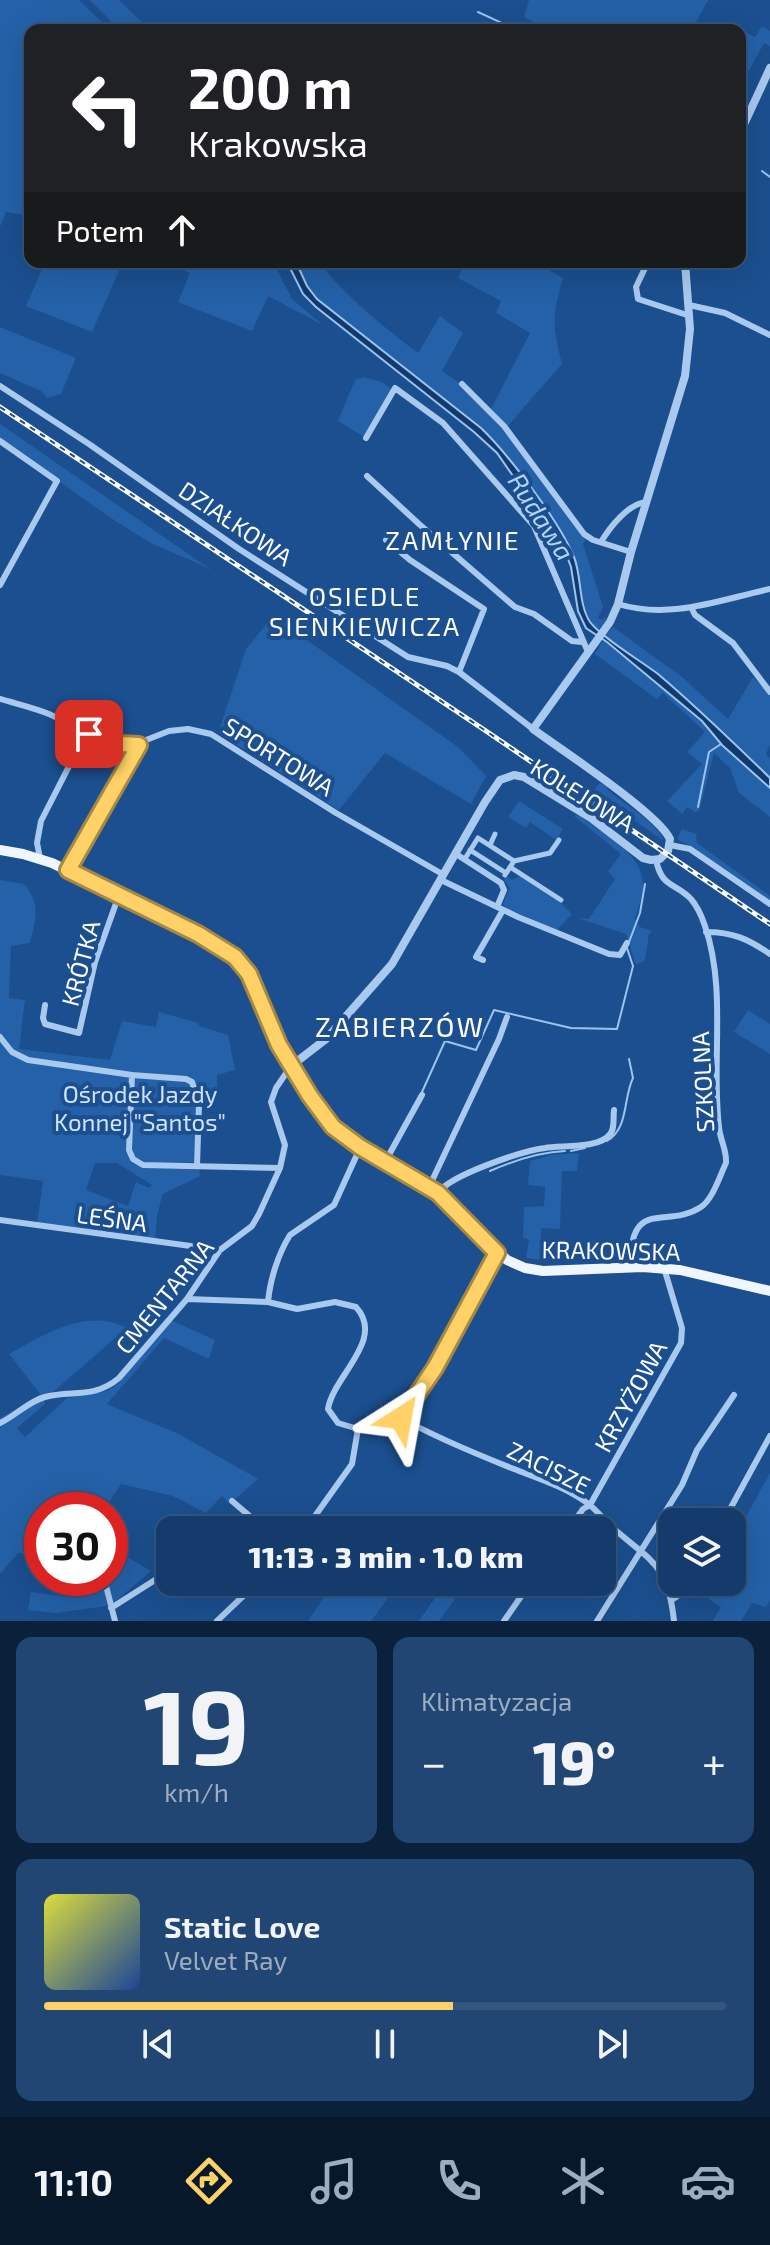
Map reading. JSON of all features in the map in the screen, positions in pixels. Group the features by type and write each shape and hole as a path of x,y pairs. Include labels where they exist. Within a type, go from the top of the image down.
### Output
{"main road":[{"name":"KRAKOWSKA","path":"0,850 40,858 68,870 198,934 235,957 249,974 270,1029 328,1121 360,1147 434,1190 497,1253 516,1265 533,1270 664,1268 770,1291"}],"street":[{"path":"746,120 770,68"},
{"path":"645,268 636,287 638,299 690,316"},
{"path":"533,729 610,622 618,604 685,376 690,316 686,268"},
{"path":"689,305 725,313 770,335"},
{"path":"462,384 504,426 584,534 631,552"},
{"name":"DZIAŁKOWA","path":"0,386 239,549 408,657 459,672"},
{"path":"366,438 395,388 443,423 534,526 560,582 582,642 590,649"},
{"path":"0,441 57,481 0,585"},
{"path":"367,476 515,607 534,614 572,641 582,642"},
{"path":"601,542 631,508 646,502"},
{"path":"386,540 425,571 484,609 459,672"},
{"path":"618,604 641,609 692,609 770,589"},
{"path":"692,609 695,615 733,643 770,692"},
{"name":"KOLEJOWA","path":"459,672 637,808 665,831 670,845"},
{"path":"0,699 48,712 85,735 131,746 139,745"},
{"name":"SPORTOWA","path":"139,745 169,731 188,729 211,734 336,813 500,909 615,956 620,955 627,943"},
{"path":"40,858 37,843 41,821 85,735"},
{"path":"68,870 139,745"},
{"name":"KOLEJOWA","path":"291,1066 326,1039 371,991 410,936 495,784 504,777 514,775 531,780 591,818 643,858 656,860"},
{"path":"490,845 495,834"},
{"path":"514,861 478,838 469,855 561,900"},
{"path":"507,872 514,861 550,853 559,840"},
{"path":"656,860 664,856 670,845 690,849 770,904"},
{"path":"456,854 501,883 504,890 500,909 476,957 483,960"},
{"name":"SZKOLNA","path":"630,1268 633,1238 644,1222 700,1208 708,1199 726,1163 719,1126 716,976 706,932 693,901 663,880 656,860"},
{"name":"KRÓTKA","path":"45,1005 45,1024 79,1033 95,962 119,895"},
{"path":"706,932 727,932 745,937 770,954"},
{"path":"434,1190 507,1017"},
{"path":"0,1037 12,1052 28,1060 192,1082 199,1104 197,1166"},
{"name":"CMENTARNA","path":"0,1423 47,1396 107,1388 187,1299 220,1250 252,1226 280,1168 285,1145 271,1102 276,1088 291,1066"},
{"path":"132,1075 129,1150 133,1159 143,1165 280,1168"},
{"path":"385,1162 422,1095"},
{"path":"434,1190 452,1180 529,1151 583,1145 607,1137 612,1129 614,1110"},
{"path":"268,1302 269,1283 286,1242 295,1231 334,1205 360,1147"},
{"name":"LEŚNA","path":"0,1220 220,1250"},
{"path":"187,1299 268,1302 297,1309 335,1302 348,1303 361,1313 366,1327 364,1340 332,1392 328,1409 338,1423 358,1429 401,1418 435,1368 497,1253"},
{"name":"KRZYŻOWA","path":"578,1516 590,1505 677,1354 683,1334 664,1268"},
{"path":"597,1621 643,1552 682,1485 697,1450 734,1395"},
{"name":"ZACISZE","path":"401,1418 516,1470 542,1478 590,1505 654,1560 673,1599 674,1621"},
{"path":"315,1516 352,1464 358,1429"},
{"path":"731,1508 770,1436"},
{"path":"232,1501 250,1516"},
{"path":"111,1608 156,1579"},
{"path":"108,1596 115,1621"},
{"path":"217,1621 243,1596"},
{"path":"504,1621 521,1596"},
{"path":"673,1599 678,1596"}],"green space":[{"path":"0,0 79,0 104,24 24,24 24,215 6,212 0,227"},
{"path":"90,0 119,0 144,24 114,24"},
{"path":"529,0 708,0 695,24 537,24 524,17"},
{"path":"762,26 770,31 770,46 764,43 746,76 746,33 755,37"},
{"path":"42,268 120,268 92,332 26,306"},
{"path":"178,268 276,268 292,299 323,325 268,296 252,331 178,302 190,273"},
{"path":"299,268 324,268 365,310 418,353 440,316 463,333 442,371 460,383 459,386 505,430 586,539 583,544 603,607 598,618 607,619 598,630 587,613 573,554 544,505 506,455 481,428 317,299"},
{"path":"462,268 545,268 563,278 555,320 562,364 507,427 491,409 530,333 496,313 501,301 458,278"},
{"path":"0,327 76,358 61,394 48,398 41,391 0,373"},
{"path":"363,377 382,382 391,389 364,437 338,421 355,380"},
{"path":"0,424 213,571 150,542 105,514 0,439"},
{"path":"273,616 458,747 486,776 471,804 385,753 339,810 218,733 246,649"},
{"path":"613,627 682,677 728,719 753,677 770,694 770,745 766,754 770,758 770,778 691,704 606,636"},
{"path":"603,640 702,721 722,745 770,788 770,817 739,793 730,768 714,753 699,811 687,807 682,814 667,801 702,764 687,752 705,732 663,693 657,699 595,654"},
{"path":"599,783 607,786 646,819 664,841 593,792"},
{"path":"519,801 563,829 556,840 530,822 526,828 508,817"},
{"path":"578,815 618,843 640,871 643,891 635,919 640,927 652,931 645,960 636,965 626,934 578,918 589,919 615,879 608,871 621,854 574,816"},
{"path":"682,829 696,834 697,843 770,896 770,901 677,839"},
{"path":"506,876 512,880 521,876 558,900 572,914 557,930 506,908 503,904 510,888 504,880"},
{"name":"Ośrodek Jazdy Konnej \"Santos\"","path":"0,880 24,884 35,905 30,943 11,946 9,998 25,1000 19,1049 110,1060 122,1021 156,1027 159,1012 228,1035 235,1070 217,1075 218,1102 197,1107 194,1162 137,1163 199,1168 200,1176 163,1194 155,1240 37,1223 43,1181 0,1175","holes":["95,1163 117,1163 152,1185 149,1188 136,1182 128,1206 86,1190"]},
{"path":"748,1010 770,1024 770,1054 734,1032"},
{"path":"579,1153 577,1171 562,1171 560,1229 541,1228 541,1260 526,1258 529,1240 523,1237 524,1207 544,1206 545,1187 528,1185 530,1161 551,1155"},
{"path":"166,1318 215,1340 209,1359 164,1338 107,1404 179,1434 258,1479 230,1504 222,1496 206,1513 173,1496 121,1484 116,1492 24,1492 24,1554 18,1553 0,1574 0,1418 41,1395 9,1354 51,1331 82,1322 112,1322 127,1328 54,1391 42,1395 45,1404 17,1428 25,1437 67,1398 107,1391 118,1384 159,1335 154,1331"},
{"path":"770,1473 770,1600 766,1607 752,1603 741,1621 713,1621 721,1607 704,1596 746,1596 746,1517"},
{"path":"128,1557 151,1571 128,1590"},
{"path":"30,1596 105,1596 107,1606 56,1613 28,1610"},
{"path":"111,1596 121,1596 112,1604"},
{"path":"325,1596 390,1596 371,1621 308,1621"},
{"path":"436,1596 457,1596 439,1621 419,1621"}],"water":[{"name":"Rudawa","path":"290,268 299,268 317,299 481,428 519,471 567,542 574,557 590,622 612,642 658,674 701,712 770,778 770,788 722,745 702,721 586,628 578,611 571,567 565,551 497,453 303,294"}],"waterway":[{"path":"478,12 504,24"},
{"path":"762,171 770,177"},
{"path":"698,807 709,752 721,744"},
{"path":"629,942 640,913 645,884"},
{"path":"422,1092 445,1041 476,1050 494,1010 571,1028 617,1029 633,966 627,948"},
{"path":"607,1141 622,1121 633,1078 629,1059"},
{"path":"571,1151 585,1148"},
{"path":"490,1171 527,1158 565,1151"}],"railway":[{"path":"0,407 770,924"}],"district":[{"name":"ZAMŁYNIE","path":"453,539"},
{"name":"OSIEDLE SIENKIEWICZA","path":"365,610"},
{"name":"ZABIERZÓW","path":"400,1026"}],"route":[{"path":"89,734 121,744 139,745 68,870 198,934 235,957 255,986 279,1045 333,1127 360,1147 438,1193 497,1253 435,1368 401,1418"}]}
